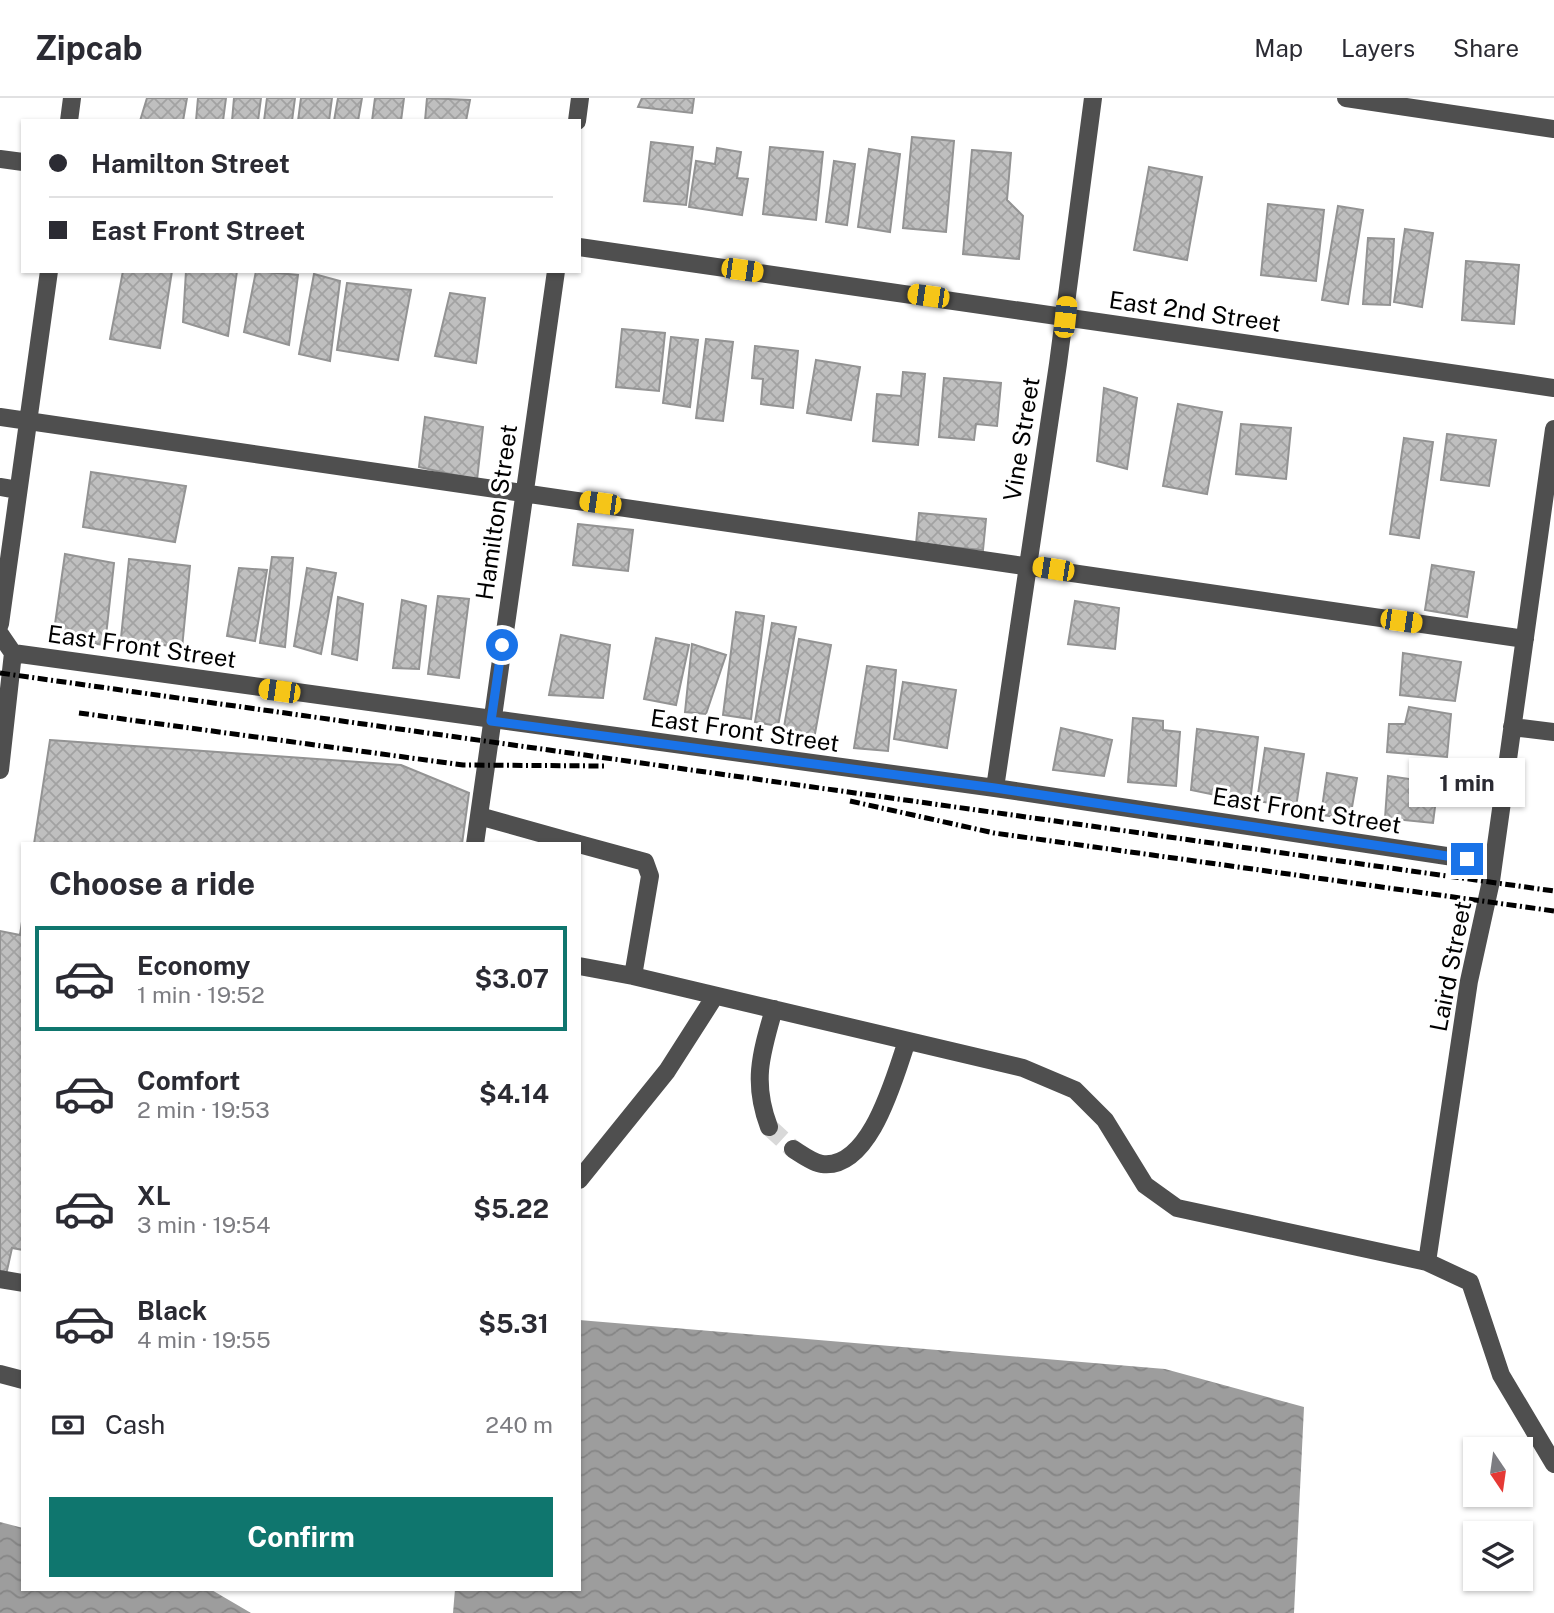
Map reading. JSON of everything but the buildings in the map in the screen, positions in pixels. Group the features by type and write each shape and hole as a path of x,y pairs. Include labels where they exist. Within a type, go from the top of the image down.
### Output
{"street":[{"path":"69,119 72,98"},
{"path":"577,119 580,98"},
{"name":"Vine Street","path":"995,788 1026,565 1065,317 1093,98"},
{"path":"1346,98 1554,129"},
{"path":"0,159 21,162"},
{"name":"East 2nd Street","path":"581,247 1554,388"},
{"path":"0,624 4,579 49,273"},
{"name":"Hamilton Street","path":"475,842 556,273"},
{"path":"0,417 1525,639"},
{"name":"Laird Street","path":"1427,1262 1469,981 1493,863 1554,429"},
{"path":"0,487 19,490"},
{"name":"East Front Street","path":"0,634 13,653 491,721 995,788 1493,863"},
{"path":"0,770 5,688 13,653"},
{"path":"1512,727 1554,732"},
{"path":"479,816 572,842"},
{"path":"581,845 645,862 650,876 633,976"},
{"path":"581,966 633,976 1023,1068 1075,1090 1105,1120 1145,1185 1177,1209 1427,1262 1470,1282 1501,1375 1554,1464"},
{"path":"581,1178 667,1070 715,996"},
{"path":"769,1127 759,1102 760,1057 774,1009"},
{"path":"793,1149 821,1164 842,1161 858,1149 878,1120 907,1041"},
{"path":"0,1279 21,1283"},
{"path":"0,1374 21,1379"}],"water":[{"path":"581,1320 1165,1369 1304,1407 1294,1613 453,1613 455,1591 581,1591"},
{"path":"0,1522 21,1527 21,1591 213,1591 251,1613 0,1613"}],"tunnel":[{"path":"769,1127 793,1149"}],"railway":[{"path":"0,673 1554,891"},
{"path":"79,713 463,765 604,766"},
{"path":"850,801 994,833 1554,911"}],"route":[{"path":"502,645 491,721 995,788 1467,859"}]}
